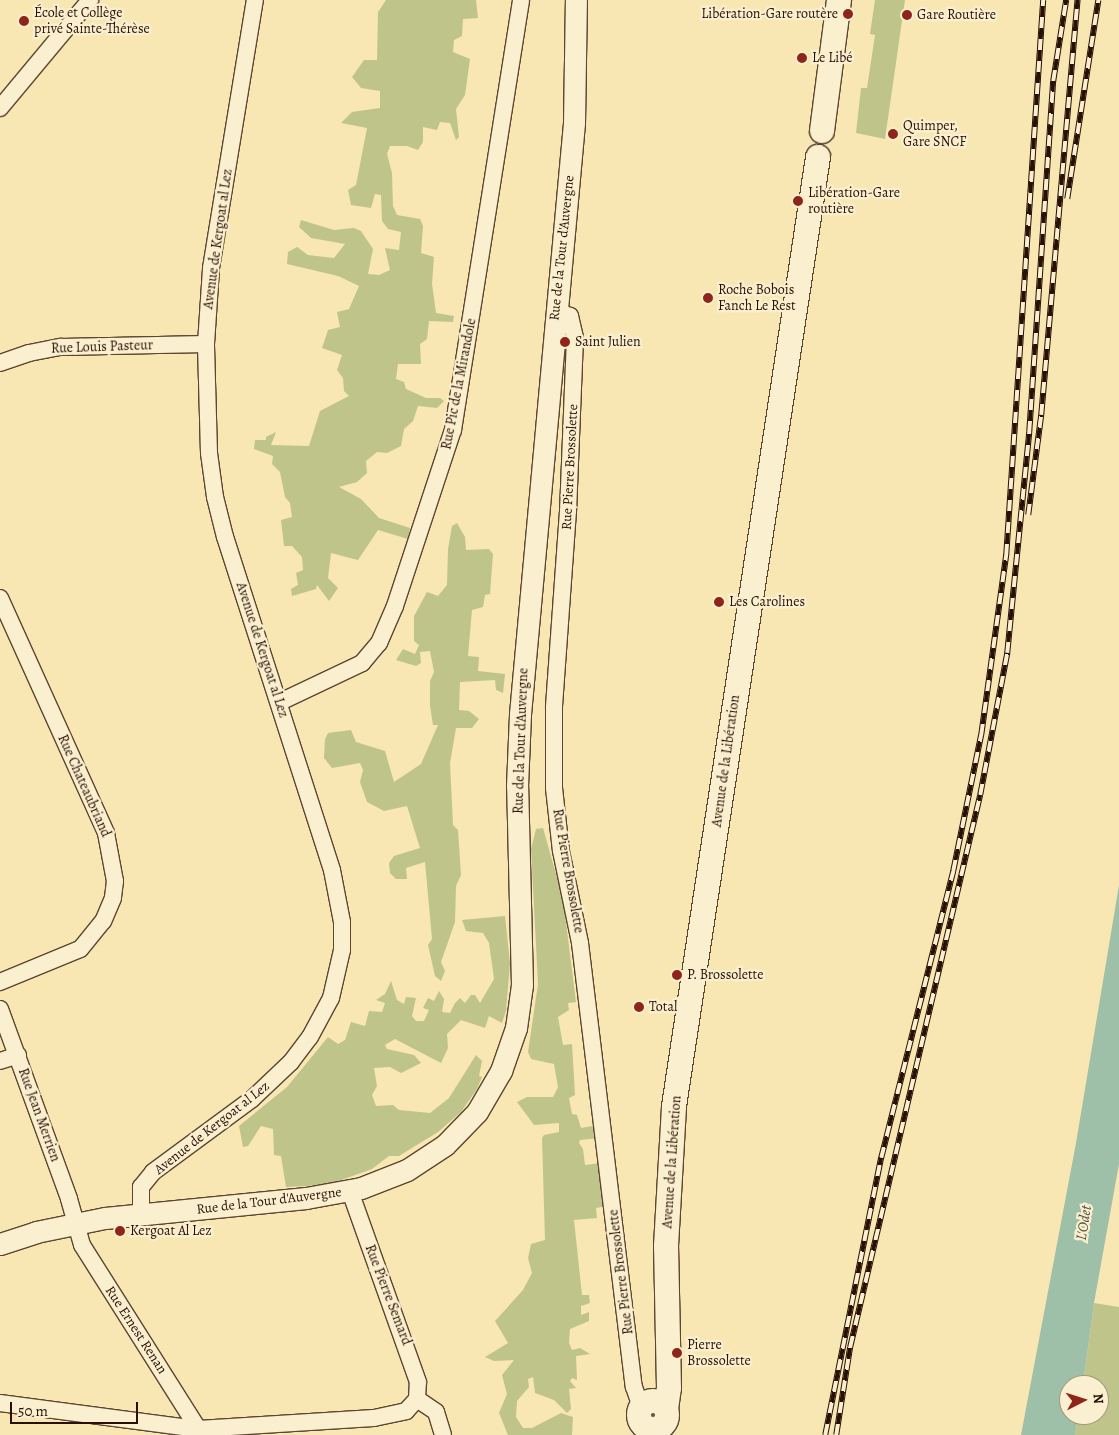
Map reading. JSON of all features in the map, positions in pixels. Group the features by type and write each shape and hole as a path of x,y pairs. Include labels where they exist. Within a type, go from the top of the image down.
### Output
{"main road":[{"name":"Avenue de la Libération","path":"653,1420 666,1368 666,1240 674,1106 818,157 830,158 833,133 822,130 839,0"}],"street":[{"path":"0,108 90,0"},
{"name":"Avenue de Kergoat al Lez","path":"141,1215 139,1192 145,1181 241,1108 278,1075 319,1022 337,979 343,936 340,906 322,835 216,504 208,436 206,344 211,268 255,0"},
{"name":"Rue Pic de la Mirandole","path":"280,702 362,663 379,643 396,606 453,430 521,0"},
{"name":"Rue de la Tour d'Auvergne","path":"8,1242 36,1241 77,1228 141,1215 350,1191 407,1170 433,1154 461,1131 492,1089 507,1058 516,1028 522,979 517,786 520,714 575,108 576,0"},
{"name":"Rue Pierre Brossolette","path":"556,311 570,316 576,338 568,519 554,708 554,788 561,850 580,942 634,1387 653,1420"},
{"name":"Rue Louis Pasteur","path":"0,363 29,353 61,347 206,344"},
{"name":"Rue Chateaubriand","path":"0,598 106,833 115,881 113,898 103,921 80,950 0,982"},
{"name":"Rue Jean Merrien","path":"0,1009 18,1055 77,1228"},
{"path":"0,1061 18,1055"},
{"name":"Rue Pierre Semard","path":"350,1191 411,1357 418,1382 417,1399"},
{"name":"Rue Ernest Renan","path":"77,1228 85,1251 200,1432"},
{"path":"0,1404 200,1432 385,1416 406,1411 417,1399 436,1412 443,1435"}],"green space":[{"path":"386,0 476,0 478,18 463,19 462,36 454,40 453,52 470,59 465,95 456,109 459,137 456,140 450,123 440,122 437,130 423,127 423,142 418,150 407,146 390,146 387,154 392,173 393,206 397,215 420,219 423,226 421,253 434,257 432,284 436,313 454,316 453,322 429,321 427,339 420,344 421,364 398,364 396,379 404,382 406,389 426,398 440,398 444,401 437,408 418,406 413,421 404,429 401,446 387,453 377,452 366,461 367,473 357,482 339,487 361,499 379,518 410,528 408,539 378,530 358,560 331,553 328,578 338,588 329,601 317,585 316,589 292,596 291,589 298,585 296,573 303,570 302,557 292,546 284,546 281,520 292,517 290,503 285,497 280,472 272,464 273,456 254,449 255,440 266,440 266,437 276,432 271,445 309,446 320,411 349,396 344,391 343,378 337,370 342,355 322,348 328,330 340,327 337,312 349,309 359,286 338,276 287,264 288,252 297,247 308,255 334,258 345,244 311,238 299,227 301,220 334,230 354,228 361,231 373,249 368,274 379,275 390,270 385,248 399,250 401,232 388,229 382,221 381,195 375,194 371,208 351,205 348,190 356,185 367,128 341,123 352,112 380,108 380,91 361,88 352,77 364,60 377,60 378,12"},
{"path":"875,0 905,0 885,139 856,133 861,88 867,88 875,35 870,34"},
{"path":"457,523 465,537 466,550 489,549 493,554 490,594 485,595 483,607 472,610 468,656 479,657 478,671 505,674 503,693 496,690 495,680 460,682 459,710 469,711 479,719 472,728 456,728 450,763 453,825 458,830 461,875 456,886 455,922 441,962 445,971 441,981 435,976 428,945 432,939 425,862 406,868 407,879 396,879 390,873 389,863 394,856 420,848 407,806 384,811 367,802 360,782 363,770 360,763 332,768 324,758 325,739 328,733 351,730 356,742 385,751 394,782 421,764 438,725 433,725 430,706 430,681 434,672 430,651 420,652 421,663 416,666 396,660 403,649 415,654 419,645 414,641 414,616 427,592 438,596 447,585 448,549 452,526"},
{"path":"543,828 563,899 576,1002 568,1003 569,1010 558,1017 563,1045 572,1044 575,1095 569,1098 572,1114 577,1115 581,1128 592,1126 595,1122 599,1138 580,1140 579,1143 583,1149 585,1165 601,1163 607,1206 596,1208 597,1218 574,1220 582,1295 589,1295 590,1303 581,1306 581,1315 589,1312 589,1321 570,1329 569,1343 572,1350 580,1348 590,1354 576,1356 577,1380 572,1378 570,1381 576,1388 569,1389 571,1409 567,1413 554,1400 535,1393 533,1377 528,1379 529,1387 517,1401 516,1417 523,1428 532,1428 561,1413 573,1417 572,1435 508,1435 499,1413 507,1394 502,1375 514,1360 494,1361 485,1357 508,1343 495,1321 523,1290 532,1273 528,1258 531,1244 545,1240 542,1138 544,1135 559,1132 559,1123 534,1125 517,1102 527,1097 553,1097 558,1087 554,1064 531,1059 528,1052 538,984 531,849 536,829"},
{"path":"505,916 510,963 506,1011 502,1023 489,1016 485,1028 461,1020 447,1034 448,1048 441,1063 395,1039 385,1045 387,1049 414,1055 421,1063 401,1073 390,1067 374,1068 377,1086 372,1095 376,1106 393,1105 399,1110 430,1113 449,1098 476,1055 482,1061 479,1076 482,1077 477,1089 461,1112 438,1132 399,1156 389,1156 372,1169 333,1183 286,1187 281,1156 274,1155 273,1129 261,1126 248,1146 243,1147 239,1126 287,1087 328,1037 338,1044 345,1040 351,1022 365,1026 369,1011 382,1012 385,1003 376,1000 385,994 391,981 397,1000 404,1004 406,997 416,998 412,1016 416,1021 424,1021 429,1010 423,1008 428,998 434,1001 439,991 444,999 442,1012 450,1013 460,998 465,1003 471,995 475,995 480,1003 494,979 489,943 483,933 466,931 462,920"},
{"path":"1094,1303 1119,1307 1119,1435 1075,1435 1076,1425 1109,1425 1109,1375 1084,1375"}],"water":[{"name":"L'Odet","path":"1119,885 1119,1164 1094,1303 1084,1375 1059,1375 1059,1425 1076,1425 1075,1435 1021,1435 1076,1143"}],"railway":[{"path":"825,1435 881,1158 953,871 981,735 1006,555 1043,0"},
{"path":"836,1435 850,1347 980,795 1007,653 1029,432 1053,81 1066,0"},
{"path":"1028,515 1041,415 1077,0"},
{"path":"1067,199 1098,0"}],"place":[{"name":"Libération-Gare routère","path":"848,14"},
{"name":"Gare Routière","path":"907,15"},
{"name":"École et Collège privé Sainte-Thérèse","path":"24,21"},
{"name":"Le Libé","path":"802,58"},
{"name":"Quimper, Gare SNCF","path":"893,134"},
{"name":"Libération-Gare routière","path":"798,201"},
{"name":"Roche Bobois Fanch Le Rest","path":"708,298"},
{"name":"Saint Julien","path":"565,342"},
{"name":"Les Carolines","path":"719,602"},
{"name":"P. Brossolette","path":"677,975"},
{"name":"Total","path":"639,1007"},
{"name":"Kergoat Al Lez","path":"120,1231"},
{"name":"Pierre Brossolette","path":"677,1353"}]}
